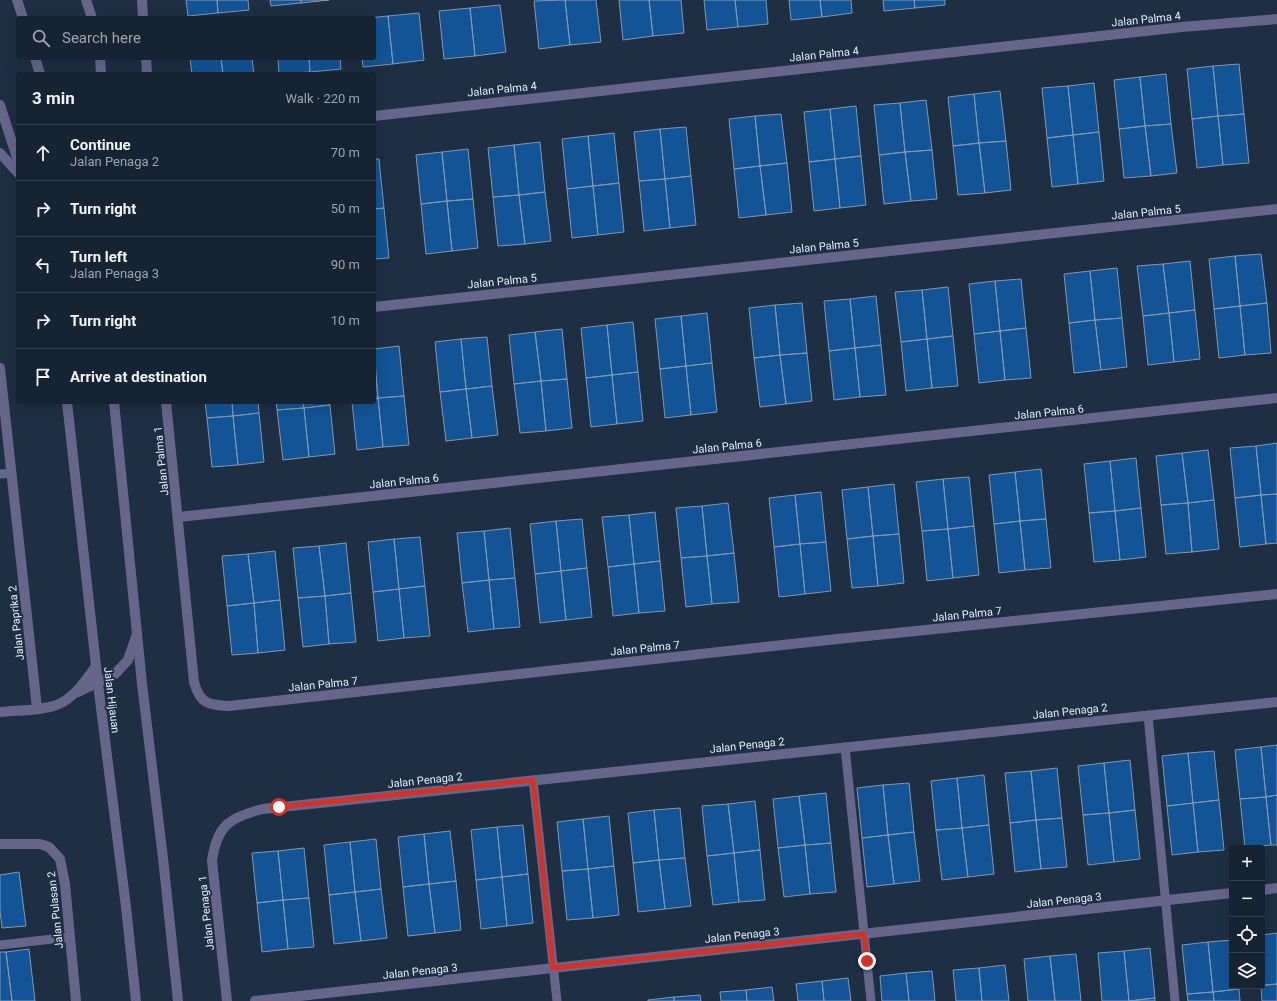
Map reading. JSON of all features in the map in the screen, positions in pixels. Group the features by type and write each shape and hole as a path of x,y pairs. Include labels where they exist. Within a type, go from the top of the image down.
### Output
{"street":[{"path":"17,0 22,16"},
{"path":"86,0 91,16"},
{"path":"142,0 143,16"},
{"name":"Jalan Palma 4","path":"376,116 1182,27 1277,18"},
{"path":"36,60 39,72"},
{"path":"100,60 101,72"},
{"path":"146,60 147,72"},
{"path":"0,105 16,155"},
{"path":"0,154 16,171"},
{"name":"Jalan Palma 5","path":"376,307 1277,210"},
{"name":"Jalan Paprika 2","path":"0,368 37,708"},
{"name":"Jalan Palma 6","path":"179,517 1277,398"},
{"name":"Jalan Hijauan","path":"67,404 98,684 126,899 136,1001"},
{"path":"114,404 142,684 163,858 178,1001"},
{"name":"Jalan Palma 1","path":"166,404 179,517"},
{"name":"Jalan Palma 7","path":"179,517 194,682 197,696 210,705 229,706 820,640 1277,594"},
{"path":"0,712 59,704 73,695 98,684 115,674 128,660 138,634"},
{"path":"73,695 84,684 96,666"},
{"name":"Jalan Penaga 2","path":"224,826 234,818 248,812 263,809 1277,702"},
{"name":"Jalan Penaga 1","path":"224,826 214,845 212,861 227,1001"},
{"name":"Jalan Pulasan 2","path":"0,844 40,844 49,847 60,859 63,870 76,1001"},
{"path":"1265,890 1277,888"},
{"name":"Jalan Penaga 3","path":"255,1001 1229,893"}],"lane":[{"path":"0,474 11,473"},
{"path":"1148,715 1175,1001"},
{"path":"845,747 871,1001"},
{"path":"533,780 557,1001"},
{"path":"0,945 70,937"}],"building":[{"path":"186,0 217,0 218,13 188,16"},
{"path":"217,0 248,0 249,10 218,13"},
{"path":"270,0 301,0 301,3 271,6"},
{"path":"301,0 329,0 301,3"},
{"path":"565,0 570,45 539,49 534,1"},
{"path":"565,0 596,0 601,42 570,45"},
{"path":"619,0 649,0 653,36 623,40"},
{"path":"649,0 681,0 684,33 653,36"},
{"path":"704,0 735,0 738,27 707,30"},
{"path":"735,0 766,0 768,24 738,27"},
{"path":"789,0 820,0 822,17 791,20"},
{"path":"820,0 851,0 852,13 822,17"},
{"path":"883,0 914,0 915,8 884,11"},
{"path":"914,0 945,0 945,5 915,8"},
{"path":"500,5 506,52 475,56 470,8"},
{"path":"470,8 475,56 444,59 439,11"},
{"path":"419,13 424,60 393,64 388,16"},
{"path":"388,16 393,64 363,67 362,60 376,60 376,17"},
{"path":"190,60 221,60 223,72 192,72"},
{"path":"221,60 252,60 254,72 223,72"},
{"path":"278,60 309,60 310,72 279,72"},
{"path":"309,60 340,60 341,69 310,72"},
{"path":"1239,64 1244,114 1218,116 1213,66"},
{"path":"1213,66 1218,116 1192,119 1187,69"},
{"path":"1166,74 1171,124 1145,126 1140,77"},
{"path":"1140,77 1145,126 1119,129 1114,80"},
{"path":"1094,83 1099,132 1073,135 1068,86"},
{"path":"1068,86 1073,135 1047,138 1042,88"},
{"path":"1000,91 1006,141 979,143 974,94"},
{"path":"974,94 979,143 953,146 948,97"},
{"path":"926,100 932,150 905,152 900,103"},
{"path":"900,103 905,152 879,155 874,105"},
{"path":"856,106 861,156 835,159 830,109"},
{"path":"830,109 835,159 809,162 804,112"},
{"path":"781,114 787,163 760,166 755,116"},
{"path":"1244,114 1249,163 1223,165 1218,116"},
{"path":"755,116 760,166 734,169 729,119"},
{"path":"1218,116 1223,165 1197,168 1192,119"},
{"path":"1171,124 1177,173 1151,176 1145,126"},
{"path":"1145,126 1151,176 1124,178 1119,129"},
{"path":"686,127 691,176 665,179 660,129"},
{"path":"660,129 665,179 639,181 634,132"},
{"path":"1099,132 1104,181 1078,184 1073,135"},
{"path":"614,133 619,183 593,186 588,136"},
{"path":"1073,135 1078,184 1052,187 1047,138"},
{"path":"588,136 593,186 567,189 562,139"},
{"path":"1006,141 1011,190 985,193 979,143"},
{"path":"540,142 545,192 519,195 514,145"},
{"path":"979,143 985,193 958,195 953,146"},
{"path":"514,145 519,195 493,197 488,148"},
{"path":"468,149 473,199 447,201 442,152"},
{"path":"932,150 937,199 911,201 905,152"},
{"path":"442,152 447,201 421,204 416,155"},
{"path":"905,152 911,201 884,204 879,155"},
{"path":"861,156 866,205 840,208 835,159"},
{"path":"376,159 379,159 384,208 376,209"},
{"path":"835,159 840,208 814,211 809,162"},
{"path":"787,163 792,212 766,215 760,166"},
{"path":"760,166 766,215 739,218 734,169"},
{"path":"691,176 696,225 670,228 665,179"},
{"path":"665,179 670,228 644,231 639,181"},
{"path":"619,183 624,232 598,235 593,186"},
{"path":"593,186 598,235 572,238 567,189"},
{"path":"545,192 551,241 525,244 519,195"},
{"path":"519,195 525,244 498,246 493,197"},
{"path":"473,199 478,248 452,251 447,201"},
{"path":"447,201 452,251 426,254 421,204"},
{"path":"384,208 389,258 376,259 376,209"},
{"path":"1261,254 1267,303 1240,306 1235,256"},
{"path":"1235,256 1240,306 1214,309 1209,259"},
{"path":"1190,261 1195,310 1169,313 1163,264"},
{"path":"1163,264 1169,313 1143,316 1137,266"},
{"path":"1117,268 1122,318 1095,320 1090,271"},
{"path":"1090,271 1095,320 1069,323 1064,274"},
{"path":"1021,279 1026,328 1000,331 995,281"},
{"path":"995,281 1000,331 974,334 969,284"},
{"path":"948,287 953,336 927,339 922,290"},
{"path":"922,290 927,339 901,342 895,292"},
{"path":"876,296 881,345 855,348 850,299"},
{"path":"850,299 855,348 829,351 824,301"},
{"path":"802,303 807,353 780,355 775,305"},
{"path":"1267,303 1271,353 1245,355 1240,306"},
{"path":"775,305 780,355 754,358 749,308"},
{"path":"1240,306 1245,355 1219,358 1214,309"},
{"path":"1195,310 1200,359 1174,362 1169,313"},
{"path":"707,313 712,363 686,366 681,316"},
{"path":"1169,313 1174,362 1148,365 1143,316"},
{"path":"681,316 686,366 660,369 655,319"},
{"path":"1122,318 1127,367 1101,370 1095,320"},
{"path":"1095,320 1101,370 1074,373 1069,323"},
{"path":"633,322 638,372 612,375 607,325"},
{"path":"607,325 612,375 586,378 581,328"},
{"path":"1026,328 1031,378 1005,380 1000,331"},
{"path":"562,329 567,379 541,381 535,332"},
{"path":"1000,331 1005,380 979,383 974,334"},
{"path":"535,332 541,381 514,384 509,335"},
{"path":"953,336 958,386 932,388 927,339"},
{"path":"487,337 492,386 466,389 461,339"},
{"path":"461,339 466,389 440,392 435,342"},
{"path":"927,339 932,388 906,391 901,342"},
{"path":"881,345 886,395 860,397 855,348"},
{"path":"399,346 404,396 378,398 376,349"},
{"path":"855,348 860,397 834,400 829,351"},
{"path":"807,353 812,401 786,404 780,355"},
{"path":"780,355 786,404 760,407 754,358"},
{"path":"712,363 717,412 691,415 686,366"},
{"path":"686,366 691,415 665,418 660,369"},
{"path":"638,372 643,421 617,424 612,375"},
{"path":"612,375 617,424 591,427 586,378"},
{"path":"376,378 378,398 376,398"},
{"path":"567,379 572,428 546,431 541,381"},
{"path":"541,381 546,431 520,433 514,384"},
{"path":"492,386 498,435 472,438 466,389"},
{"path":"466,389 472,438 446,441 440,392"},
{"path":"404,396 409,445 383,447 378,398"},
{"path":"376,398 378,398 383,447 357,450 352,404 376,404"},
{"path":"205,404 232,404 233,416 207,418"},
{"path":"232,404 258,404 259,413 233,416"},
{"path":"276,404 303,404 304,408 277,410"},
{"path":"303,404 330,405 304,408"},
{"path":"330,405 335,454 309,457 304,408"},
{"path":"304,408 309,457 283,460 277,410"},
{"path":"259,413 264,462 238,465 233,416"},
{"path":"233,416 238,465 212,467 207,418"},
{"path":"1277,443 1277,494 1261,495 1256,446"},
{"path":"1256,446 1261,495 1235,498 1230,448"},
{"path":"1208,450 1214,500 1188,503 1182,453"},
{"path":"1182,453 1188,503 1161,505 1156,456"},
{"path":"1136,458 1141,508 1115,511 1110,461"},
{"path":"1110,461 1115,511 1089,513 1084,464"},
{"path":"1041,469 1046,519 1020,521 1015,472"},
{"path":"1015,472 1020,521 994,524 989,475"},
{"path":"969,477 974,526 948,529 943,479"},
{"path":"943,479 948,529 922,531 916,482"},
{"path":"894,484 899,534 873,536 868,487"},
{"path":"868,487 873,536 847,539 842,490"},
{"path":"821,492 826,542 800,544 795,495"},
{"path":"1277,494 1277,543 1266,544 1261,495"},
{"path":"795,495 800,544 774,547 769,498"},
{"path":"1261,495 1266,544 1240,547 1235,498"},
{"path":"1214,500 1219,549 1192,552 1188,503"},
{"path":"728,503 734,553 707,556 702,506"},
{"path":"1188,503 1192,552 1166,554 1161,505"},
{"path":"702,506 707,556 681,558 676,508"},
{"path":"1141,508 1146,557 1120,560 1115,511"},
{"path":"1115,511 1120,560 1094,562 1089,513"},
{"path":"655,512 660,561 634,564 629,515"},
{"path":"629,515 634,564 608,567 602,517"},
{"path":"582,519 587,568 561,571 556,521"},
{"path":"1046,519 1051,568 1025,570 1020,521"},
{"path":"556,521 561,571 535,574 530,524"},
{"path":"1020,521 1025,570 999,573 994,524"},
{"path":"974,526 979,575 953,578 948,529"},
{"path":"510,528 515,578 489,580 484,531"},
{"path":"948,529 953,578 927,581 922,531"},
{"path":"484,531 489,580 462,583 457,533"},
{"path":"899,534 904,583 878,586 873,536"},
{"path":"873,536 878,586 852,588 847,539"},
{"path":"420,537 425,586 399,589 394,539"},
{"path":"394,539 399,589 373,592 368,542"},
{"path":"826,542 831,591 805,594 800,544"},
{"path":"346,543 351,593 325,596 319,546"},
{"path":"800,544 805,594 779,597 774,547"},
{"path":"319,546 325,596 298,598 293,548"},
{"path":"275,551 280,600 254,603 248,554"},
{"path":"734,553 739,602 712,604 707,556"},
{"path":"248,554 254,603 227,606 222,556"},
{"path":"707,556 712,604 686,607 681,558"},
{"path":"660,561 665,611 639,613 634,564"},
{"path":"634,564 639,613 613,616 608,567"},
{"path":"587,568 592,617 566,620 561,571"},
{"path":"561,571 566,620 540,623 535,574"},
{"path":"515,578 520,627 494,629 489,580"},
{"path":"489,580 494,629 468,632 462,583"},
{"path":"425,586 430,636 404,638 399,589"},
{"path":"399,589 404,638 378,641 373,592"},
{"path":"351,593 356,642 329,644 325,596"},
{"path":"325,596 329,644 303,647 298,598"},
{"path":"280,600 285,650 258,653 254,603"},
{"path":"254,603 258,653 232,655 227,606"},
{"path":"1277,745 1277,795 1266,797 1261,747"},
{"path":"1261,747 1266,797 1240,799 1235,750"},
{"path":"1214,751 1219,800 1193,803 1188,753"},
{"path":"1188,753 1193,803 1167,806 1162,756"},
{"path":"1130,760 1135,810 1109,813 1104,763"},
{"path":"1104,763 1109,813 1083,815 1078,766"},
{"path":"1057,768 1062,818 1036,820 1031,771"},
{"path":"1031,771 1036,820 1010,823 1005,773"},
{"path":"984,775 989,825 962,828 957,778"},
{"path":"957,778 962,828 936,830 931,781"},
{"path":"909,783 914,832 888,835 883,785"},
{"path":"883,785 888,835 862,838 857,788"},
{"path":"826,793 831,843 805,845 799,796"},
{"path":"1277,795 1277,845 1271,845 1266,797"},
{"path":"799,796 805,845 778,848 773,799"},
{"path":"1266,797 1271,845 1245,845 1240,799"},
{"path":"1219,800 1224,850 1198,852 1193,803"},
{"path":"755,801 760,850 734,853 728,804"},
{"path":"1193,803 1198,852 1172,855 1167,806"},
{"path":"728,804 734,853 707,856 702,806"},
{"path":"680,808 685,858 659,860 654,810"},
{"path":"654,810 659,860 633,863 628,813"},
{"path":"1135,810 1140,859 1114,862 1109,813"},
{"path":"1109,813 1114,862 1088,865 1083,815"},
{"path":"609,816 614,866 588,869 583,819"},
{"path":"1062,818 1067,867 1041,869 1036,820"},
{"path":"583,819 588,869 562,871 557,822"},
{"path":"1036,820 1041,869 1015,872 1010,823"},
{"path":"523,825 528,874 502,877 497,827"},
{"path":"989,825 994,874 968,877 962,828"},
{"path":"497,827 502,877 476,880 471,830"},
{"path":"962,828 968,877 942,880 936,830"},
{"path":"450,831 456,881 429,884 424,834"},
{"path":"914,832 920,881 894,884 888,835"},
{"path":"424,834 429,884 403,887 398,837"},
{"path":"888,835 894,884 867,887 862,838"},
{"path":"376,839 381,889 355,892 350,842"},
{"path":"350,842 355,892 329,895 324,845"},
{"path":"831,843 836,892 810,894 805,845"},
{"path":"805,845 810,894 784,897 778,848"},
{"path":"304,848 309,898 283,900 278,851"},
{"path":"760,850 765,900 739,902 734,853"},
{"path":"278,851 283,900 257,903 252,853"},
{"path":"734,853 739,902 713,905 707,856"},
{"path":"685,858 691,906 665,909 659,860"},
{"path":"659,860 665,909 638,912 633,863"},
{"path":"614,866 619,915 593,918 588,869"},
{"path":"588,869 593,918 567,920 562,871"},
{"path":"19,872 26,926 2,928 0,910 0,875"},
{"path":"528,874 533,923 507,926 502,877"},
{"path":"502,877 507,926 481,929 476,880"},
{"path":"456,881 461,930 435,933 429,884"},
{"path":"429,884 435,933 408,936 403,887"},
{"path":"381,889 387,938 361,941 355,892"},
{"path":"355,892 361,941 334,944 329,895"},
{"path":"309,898 314,947 288,949 283,900"},
{"path":"283,900 288,949 262,952 257,903"},
{"path":"1277,933 1277,984 1265,985 1265,935"},
{"path":"1229,940 1229,989 1239,989 1213,992 1208,942"},
{"path":"1208,942 1213,992 1187,994 1182,945"},
{"path":"1150,948 1155,998 1129,1001 1124,951"},
{"path":"29,949 35,1001 12,1001 6,952"},
{"path":"1124,951 1129,1001 1102,1001 1098,953"},
{"path":"0,952 6,952 12,1001 0,1001"},
{"path":"1076,954 1081,1001 1055,1001 1050,956"},
{"path":"1050,956 1055,1001 1028,1001 1024,959"},
{"path":"1005,965 1009,1001 982,1001 979,968"},
{"path":"979,968 982,1001 956,1001 953,970"},
{"path":"932,971 935,1001 909,1001 906,973"},
{"path":"906,973 909,1001 882,1001 880,976"},
{"path":"848,978 851,1001 824,1001 822,981"},
{"path":"822,981 824,1001 798,1001 796,984"},
{"path":"1277,984 1277,1001 1262,1001 1261,989 1265,989 1265,986"},
{"path":"772,987 774,1001 747,1001 746,990"},
{"path":"1239,989 1240,1001 1214,1001 1213,992"},
{"path":"746,990 747,1001 721,1001 720,992"},
{"path":"1213,992 1214,1001 1188,1001 1187,994"},
{"path":"700,995 701,1001 674,1001 674,997"},
{"path":"674,997 674,1001 648,1001 648,1000"},
{"path":"1155,998 1155,1001 1129,1001"}],"route":[{"path":"279,807 533,780 553,968 864,934 867,961"}]}
